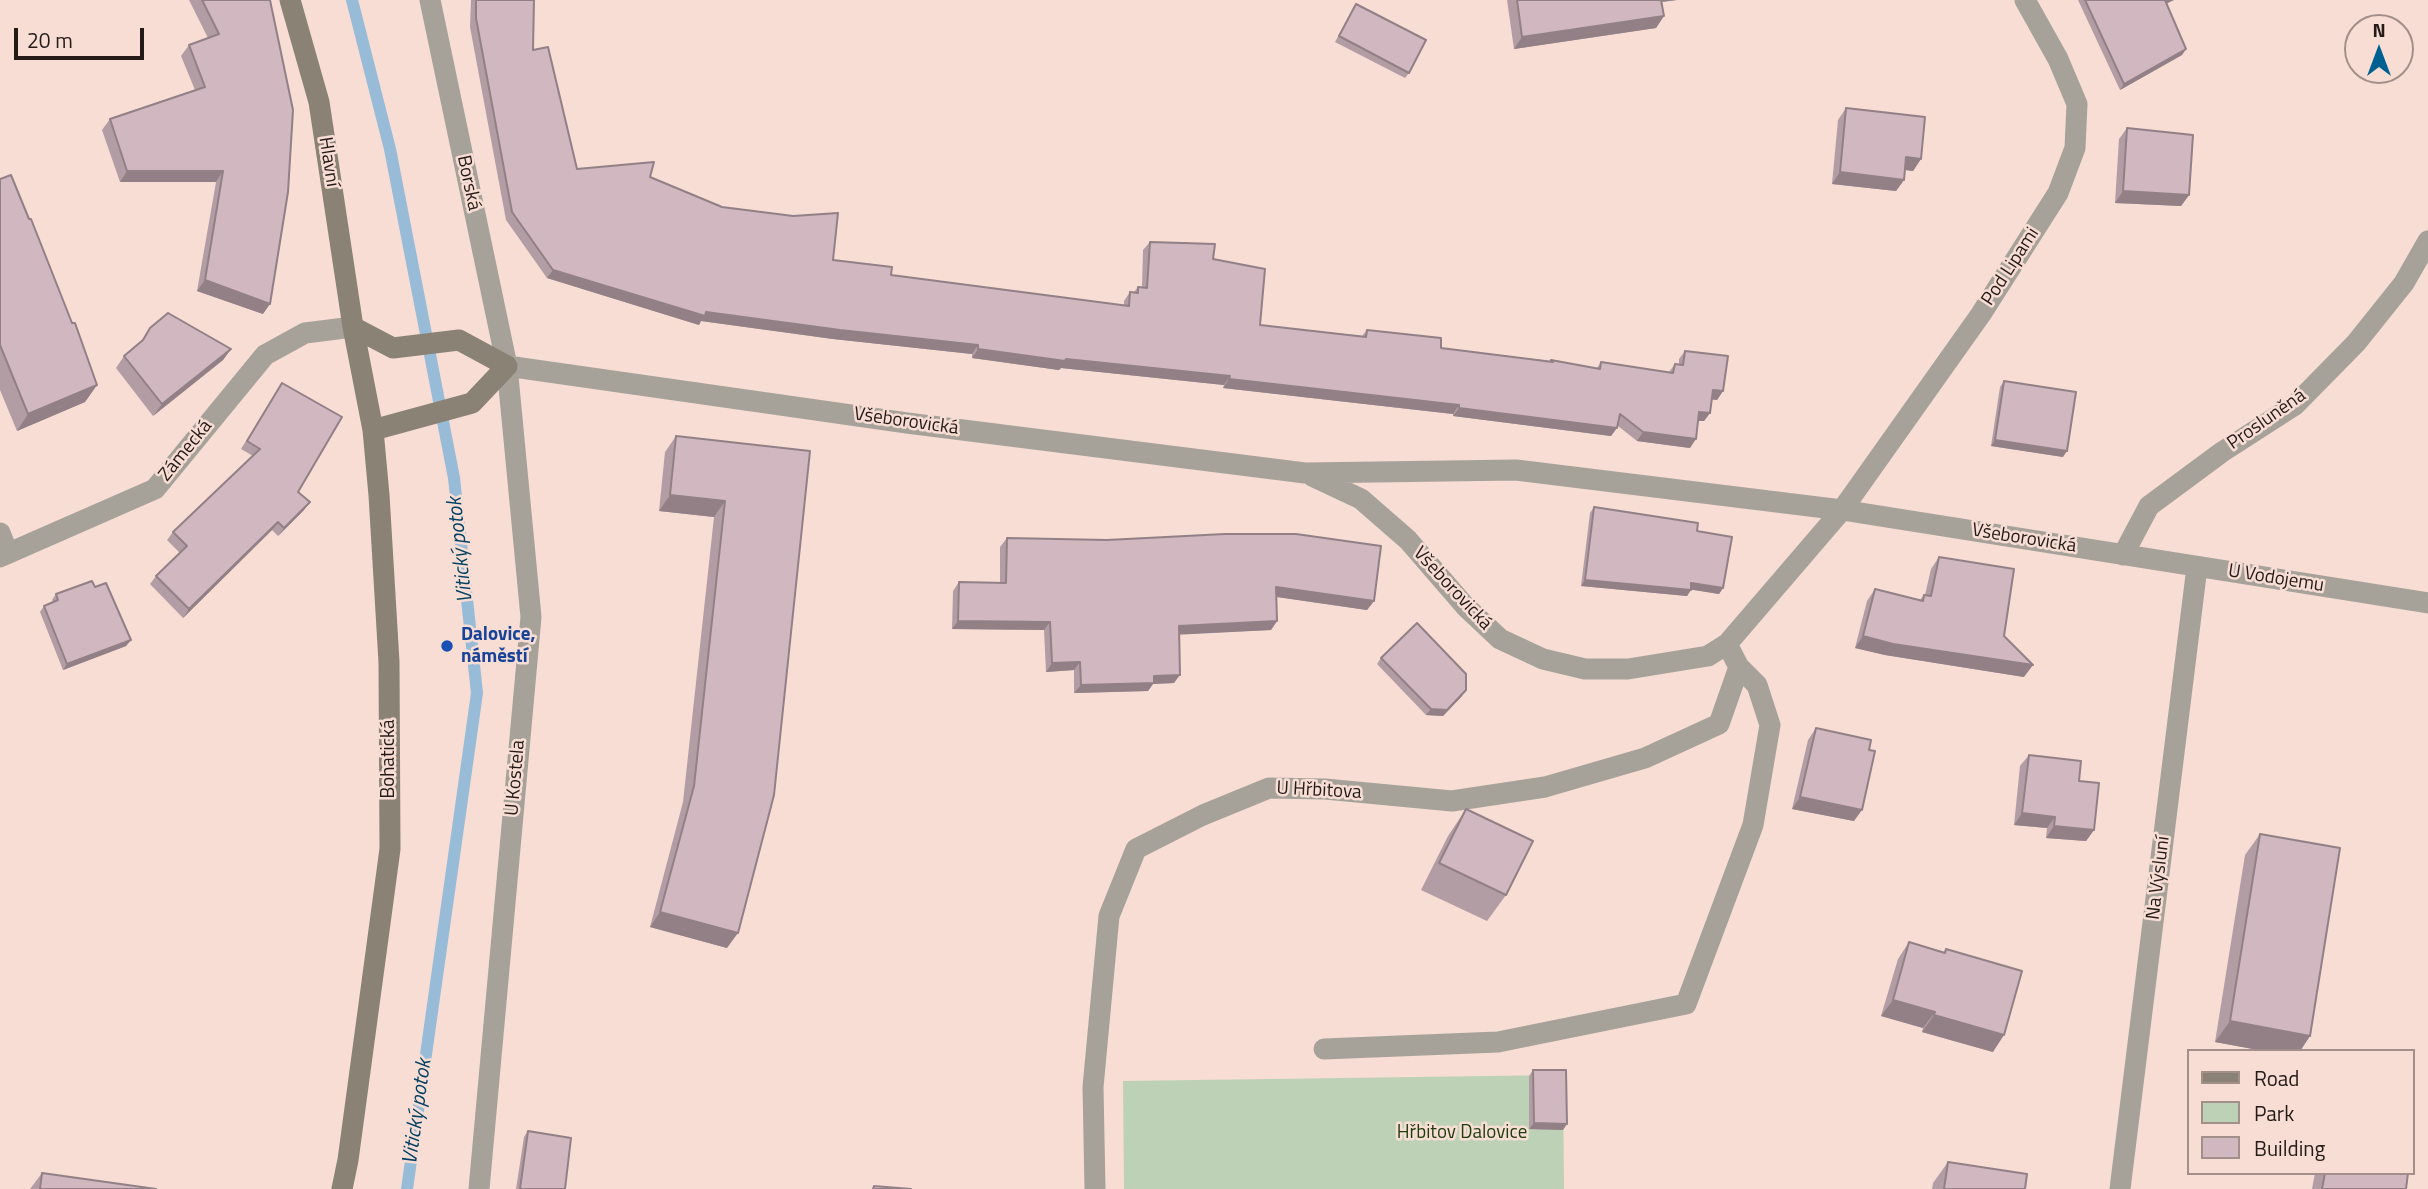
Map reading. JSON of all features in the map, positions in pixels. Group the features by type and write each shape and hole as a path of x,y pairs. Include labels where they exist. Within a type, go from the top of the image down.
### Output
{"street":[{"name":"Hlavní","path":"290,0 319,102 354,327"},
{"name":"Borská","path":"430,0 507,366"},
{"name":"Pod Lipami","path":"1842,510 1981,314 2031,237 2059,192 2075,148 2077,104 2059,59 2025,0"},
{"name":"Prosluněná","path":"2123,555 2149,506 2222,452 2295,405 2347,352 2404,283 2428,241"},
{"path":"354,327 393,348 459,341 507,366 472,403 373,430"},
{"name":"Bohatická","path":"342,1189 390,849 389,662 379,495 373,430 354,327"},
{"name":"Zámecká","path":"4,555 155,489 265,355 305,332 354,327"},
{"name":"Všeborovická","path":"507,366 907,423 1306,473 1517,470 1842,510 2123,555"},
{"name":"U Kostela","path":"479,1189 531,617 507,366"},
{"name":"Všeborovická","path":"1306,473 1361,499 1408,540 1465,606 1500,639 1543,659 1584,669 1628,669 1708,656 1727,644 1842,510"},
{"path":"0,533 4,555"},
{"name":"U Vodojemu","path":"2123,555 2428,603"},
{"name":"Na Výsluní","path":"2120,1189 2197,567"},
{"path":"1324,1049 1497,1042 1686,1004 1753,825 1770,725 1757,685 1739,667 1727,644"},
{"name":"U Hřbitova","path":"1095,1189 1093,1087 1109,916 1136,849 1203,815 1269,788 1325,789 1452,801 1545,787 1632,761 1719,724 1739,667"}],"green space":[{"name":"Hřbitov Dalovice","path":"1563,1075 1564,1189 1124,1189 1123,1081"}],"building":[{"path":"202,0 270,0 293,110 288,192 270,304 205,280 223,171 127,171 110,119 205,87 189,45 219,34"},
{"path":"476,0 534,0 533,50 548,47 577,169 654,162 650,177 722,207 793,216 838,213 833,260 892,267 891,275 1129,306 1130,292 1138,293 1138,287 1147,288 1150,242 1215,244 1213,259 1265,269 1260,325 1366,337 1367,330 1441,338 1441,348 1553,362 1551,360 1600,369 1601,362 1673,373 1675,364 1683,365 1685,351 1728,356 1723,391 1713,390 1710,413 1699,412 1696,439 1643,432 1620,414 1617,428 1459,408 1459,405 1229,379 1230,376 1065,361 978,349 978,345 706,312 705,316 553,270 512,212 476,18"},
{"path":"1517,0 1661,0 1664,16 1522,37"},
{"path":"2085,0 2165,0 2186,49 2124,84"},
{"path":"1356,4 1426,40 1409,73 1339,36"},
{"path":"1846,108 1925,117 1921,159 1906,157 1904,180 1840,172"},
{"path":"2127,128 2193,135 2189,195 2123,191"},
{"path":"11,175 72,323 75,323 97,385 28,414 0,345 0,179"},
{"path":"168,313 231,349 162,404 124,356"},
{"path":"2004,381 2076,392 2067,451 1995,440"},
{"path":"282,383 342,417 298,492 310,502 284,528 278,522 189,609 156,576 187,546 173,532 260,449 247,441"},
{"path":"676,436 810,451 774,795 738,933 660,912 694,786 725,501 670,495"},
{"path":"1594,507 1698,523 1697,531 1732,537 1723,588 1691,583 1691,590 1585,580"},
{"path":"1225,534 1296,534 1381,546 1374,601 1276,587 1277,621 1179,626 1180,675 1154,676 1154,683 1081,685 1080,662 1052,663 1050,622 958,621 959,582 1006,583 1007,538 1107,540"},
{"path":"1939,557 2014,569 2004,636 2033,665 1893,644 1863,636 1875,589 1923,601 1924,595 1931,596"},
{"path":"92,581 95,587 106,583 131,640 67,664 44,606 58,600 56,594"},
{"path":"1417,623 1466,674 1466,690 1447,710 1431,709 1381,658"},
{"path":"1816,728 1871,740 1869,750 1875,751 1862,810 1800,797"},
{"path":"2029,755 2081,761 2079,781 2099,783 2094,830 2054,826 2055,817 2022,813"},
{"path":"1466,809 1533,841 1506,895 1439,863"},
{"path":"2260,834 2340,848 2310,1036 2230,1021"},
{"path":"1909,942 1945,953 1946,949 2022,971 2004,1035 1893,1000"},
{"path":"1533,1070 1566,1070 1567,1124 1534,1123"},
{"path":"528,1131 571,1138 565,1189 520,1189"},
{"path":"1948,1162 2027,1174 2025,1189 1944,1189"},
{"path":"42,1173 156,1189 40,1189"},
{"path":"2325,1175 2408,1175 2406,1189 2322,1189"},
{"path":"874,1186 911,1189 873,1189"}],"waterway":[{"name":"Vitický potok","path":"352,0 390,149 454,478 477,693 407,1189"}],"place":[{"name":"Dalovice, náměstí","path":"447,646"}]}
